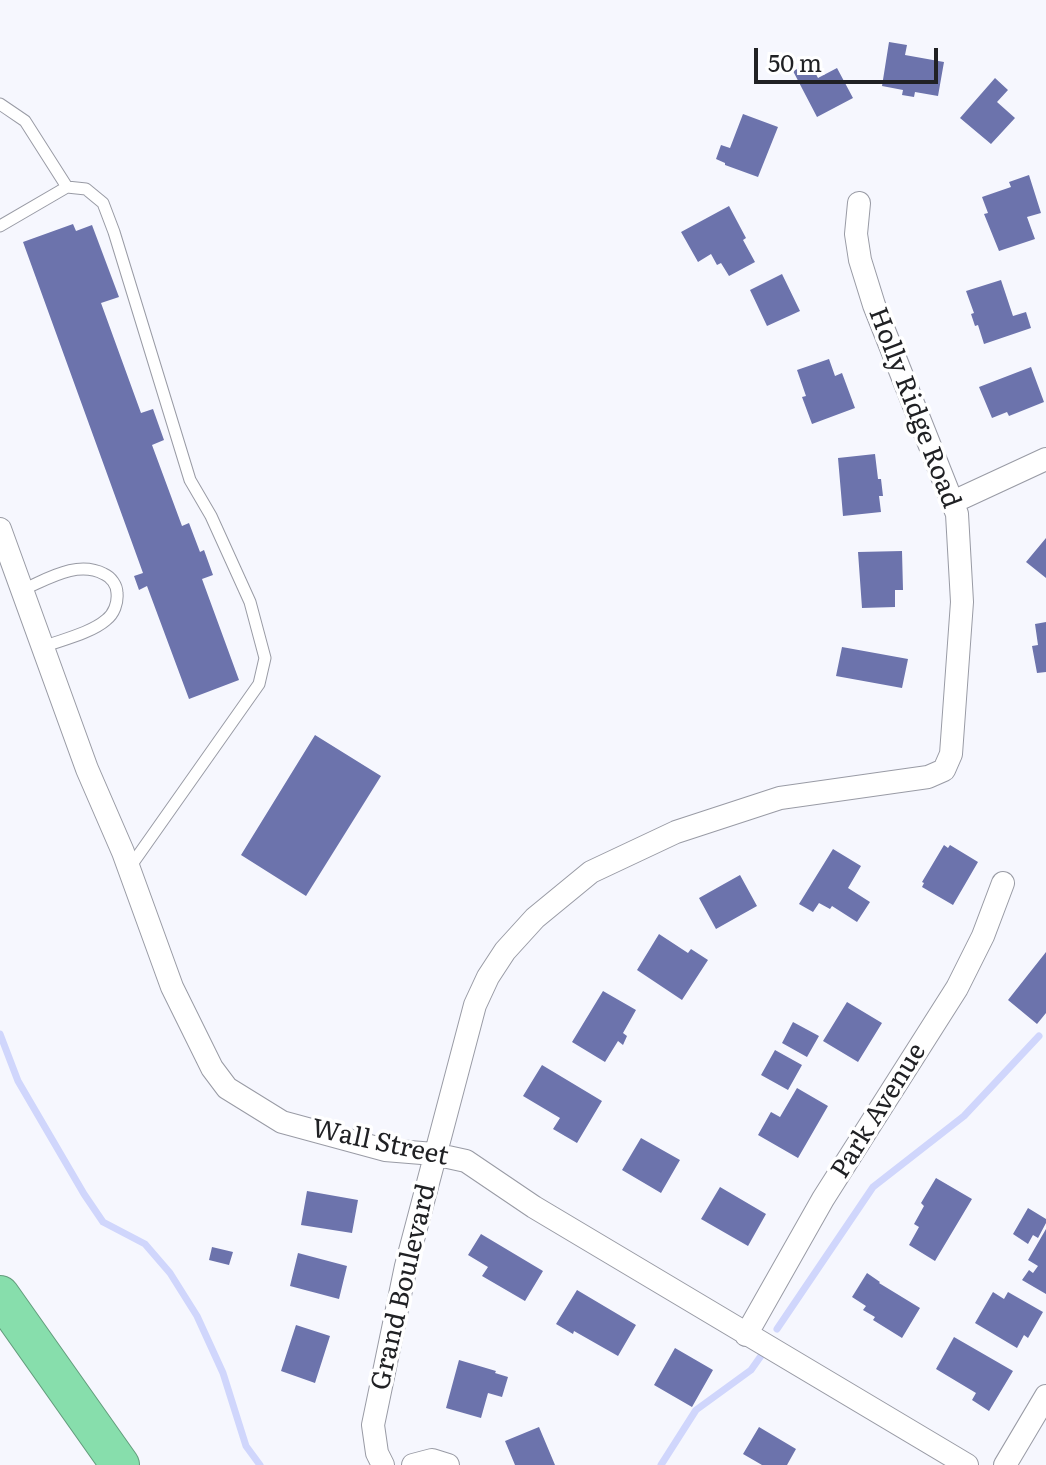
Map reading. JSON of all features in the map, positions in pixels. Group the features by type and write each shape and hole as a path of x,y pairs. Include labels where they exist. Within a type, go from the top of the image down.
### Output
{"highway":[{"path":"0,1295 120,1465"},
{"path":"0,1337 90,1465"}],"street":[{"name":"Holly Ridge Road","path":"859,203 856,234 860,260 874,305 957,514 962,602 951,754 944,770 928,777 912,779"},
{"path":"953,502 1046,459"},
{"name":"Wall Street","path":"0,529 87,769 129,867 172,987 212,1068 227,1088 282,1122 385,1150 434,1154 466,1161 534,1207 967,1465"},
{"name":"Grand Boulevard","path":"383,1465 377,1453 373,1425 406,1266 475,1005 505,951 535,918 591,872 676,832 780,798 912,779"},
{"name":"Park Avenue","path":"746,1335 828,1191 957,988 983,936 1003,883"},
{"path":"1005,1465 1046,1396"},
{"path":"413,1465 432,1460 448,1465"}],"lane":[{"path":"0,104 25,121 67,187"},
{"path":"0,226 67,187 86,189 103,203 190,480 211,516 250,602 265,658 259,684 129,867"},
{"path":"22,590 79,568 97,570 110,577 118,590 117,606 106,620 43,647"}],"building":[{"path":"889,42 907,45 905,55 944,62 938,96 915,92 914,97 902,95 903,90 882,86"},
{"path":"810,63 818,78 837,68 853,98 817,117 793,71"},
{"path":"995,78 1008,90 997,102 1015,118 991,144 960,118"},
{"path":"743,114 778,127 758,177 716,159 721,145 730,148"},
{"path":"1029,175 1041,213 1027,217 1035,239 999,251 984,214 988,213 982,197 1011,187 1009,182"},
{"path":"729,206 755,262 729,276 711,254 698,262 681,232"},
{"path":"73,224 76,231 92,225 119,297 101,303 141,413 153,409 164,440 152,445 182,526 189,523 200,552 204,550 213,575 202,579 239,680 189,699 147,586 139,590 134,576 143,573 23,242"},
{"path":"782,274 800,311 767,326 750,290"},
{"path":"1001,280 1013,316 1026,312 1031,328 984,344 978,325 975,326 966,291"},
{"path":"829,359 835,376 842,373 855,408 812,424 802,397 806,396 797,370"},
{"path":"1031,367 1044,402 1009,416 1007,412 992,418 979,387"},
{"path":"875,454 883,496 879,496 881,512 843,516 838,458"},
{"path":"1046,538 1046,578 1026,562"},
{"path":"902,551 903,590 895,590 895,607 862,608 858,552"},
{"path":"1046,622 1046,672 1037,673 1032,646 1038,645 1035,624"},
{"path":"842,647 908,659 902,688 836,676"},
{"path":"315,735 381,776 306,896 241,855"},
{"path":"944,845 948,848 950,845 978,862 953,905 922,887"},
{"path":"833,849 861,866 848,888 870,902 857,922 832,906 830,909 819,903 813,912 799,904"},
{"path":"740,875 757,906 716,929 699,898"},
{"path":"659,934 688,953 691,949 708,960 682,1000 637,970"},
{"path":"1046,952 1046,1013 1037,1024 1008,1000"},
{"path":"603,991 636,1010 623,1033 627,1036 623,1045 618,1041 605,1062 572,1042"},
{"path":"847,1002 882,1023 858,1062 823,1041"},
{"path":"793,1022 819,1036 807,1057 782,1043"},
{"path":"775,1050 802,1065 788,1090 761,1075"},
{"path":"542,1065 602,1101 577,1143 553,1129 560,1118 523,1096"},
{"path":"797,1088 828,1106 798,1158 758,1135 771,1112 780,1117"},
{"path":"641,1138 680,1160 661,1193 622,1170"},
{"path":"936,1178 972,1199 935,1261 909,1245 919,1227 914,1224 924,1206 921,1203"},
{"path":"720,1187 766,1214 748,1246 701,1219"},
{"path":"307,1191 358,1200 352,1233 301,1225"},
{"path":"1028,1208 1046,1219 1046,1223 1038,1238 1033,1235 1028,1244 1013,1234"},
{"path":"1046,1229 1046,1294 1022,1280 1029,1270 1033,1273 1038,1266 1028,1260"},
{"path":"481,1234 543,1271 525,1301 482,1276 488,1267 468,1255"},
{"path":"212,1247 233,1252 229,1265 209,1260"},
{"path":"298,1253 347,1266 339,1299 290,1286"},
{"path":"867,1273 920,1308 902,1338 873,1320 875,1317 863,1310 866,1306 852,1297"},
{"path":"577,1290 636,1325 618,1356 556,1324"},
{"path":"993,1292 1004,1299 1008,1292 1043,1312 1028,1338 1024,1335 1017,1348 975,1323"},
{"path":"296,1325 330,1336 315,1383 281,1371"},
{"path":"954,1337 1013,1371 989,1411 972,1400 976,1393 936,1369"},
{"path":"675,1348 713,1370 692,1407 654,1385"},
{"path":"459,1360 508,1377 502,1397 488,1393 481,1418 446,1408"},
{"path":"539,1427 555,1465 515,1465 505,1441"},
{"path":"759,1427 796,1449 787,1465 762,1465 743,1454"}],"waterway":[{"path":"0,1034 18,1081 103,1222 145,1244 170,1273 197,1316 223,1373 246,1446 260,1465"},
{"path":"777,1329 873,1187 964,1116 1039,1036"},
{"path":"661,1465 696,1410 751,1370 763,1353"}]}
